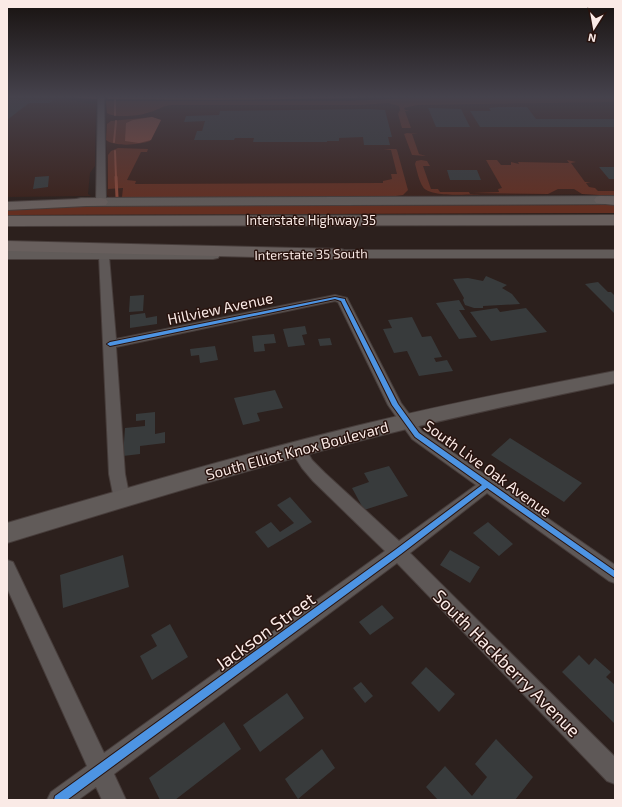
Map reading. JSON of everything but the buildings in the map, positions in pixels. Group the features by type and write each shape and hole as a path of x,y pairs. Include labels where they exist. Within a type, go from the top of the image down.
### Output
{"highway":[{"path":"7,206 101,202"},
{"name":"Interstate Highway 35","path":"7,221 615,220"},
{"name":"Interstate Highway 35","path":"7,235 615,234"},
{"path":"7,246 341,254"}],"main road":[{"path":"7,202 610,200"},
{"name":"Interstate 35 South","path":"7,255 615,254"},
{"name":"South Elliot Knox Boulevard","path":"7,533 298,449 407,421 508,398 615,377"}],"street":[{"path":"101,135 101,202"},
{"path":"104,256 117,474 122,499"},
{"name":"Hillview Avenue","path":"110,344 335,298"},
{"name":"South Live Oak Avenue","path":"335,298 343,300 395,405 417,435 615,575"},
{"name":"South Hackberry Avenue","path":"298,449 307,464 319,477 398,552 615,773"},
{"name":"Jackson Street","path":"59,800 398,552 487,485"},
{"path":"7,568 114,800"}],"shaded area":[{"path":"7,135 95,135 95,166 90,173 88,194 91,196 7,197"},
{"path":"106,135 615,135 615,194 115,199 110,198 107,195"},
{"path":"106,135 153,135 150,141 140,144 115,144 106,140"},
{"path":"125,135 154,135 151,140 139,143 125,141"},
{"path":"404,135 412,135 419,154 426,156 412,155"},
{"path":"118,148 148,149 147,152 141,152 127,180 136,181 135,184 383,183 383,181 392,179 391,174 397,174 391,150 383,149 396,149 408,190 403,195 389,197 122,197 123,188 108,189 108,155 111,151"},
{"path":"486,160 497,160 501,165 511,165 511,162 519,164 518,162 569,163 567,160 576,162 571,163 585,182 591,182 586,183 589,187 595,188 598,191 615,191 615,196 582,194 574,189 558,189 548,194 472,193 499,192 498,189 502,188"},
{"path":"416,161 427,161 430,166 423,166 431,189 438,189 440,192 469,192 470,194 486,194 452,195 434,193 427,190 422,185 415,164"},
{"path":"615,205 615,213 7,215 7,208 104,206"}],"waterway":[{"path":"114,142 115,135"},
{"path":"115,151 116,178"},
{"path":"116,177 117,197"}],"cycle path":[{"path":"110,344 335,298 343,300 395,405 417,435 615,575"},
{"path":"59,800 398,552 487,485"}]}
